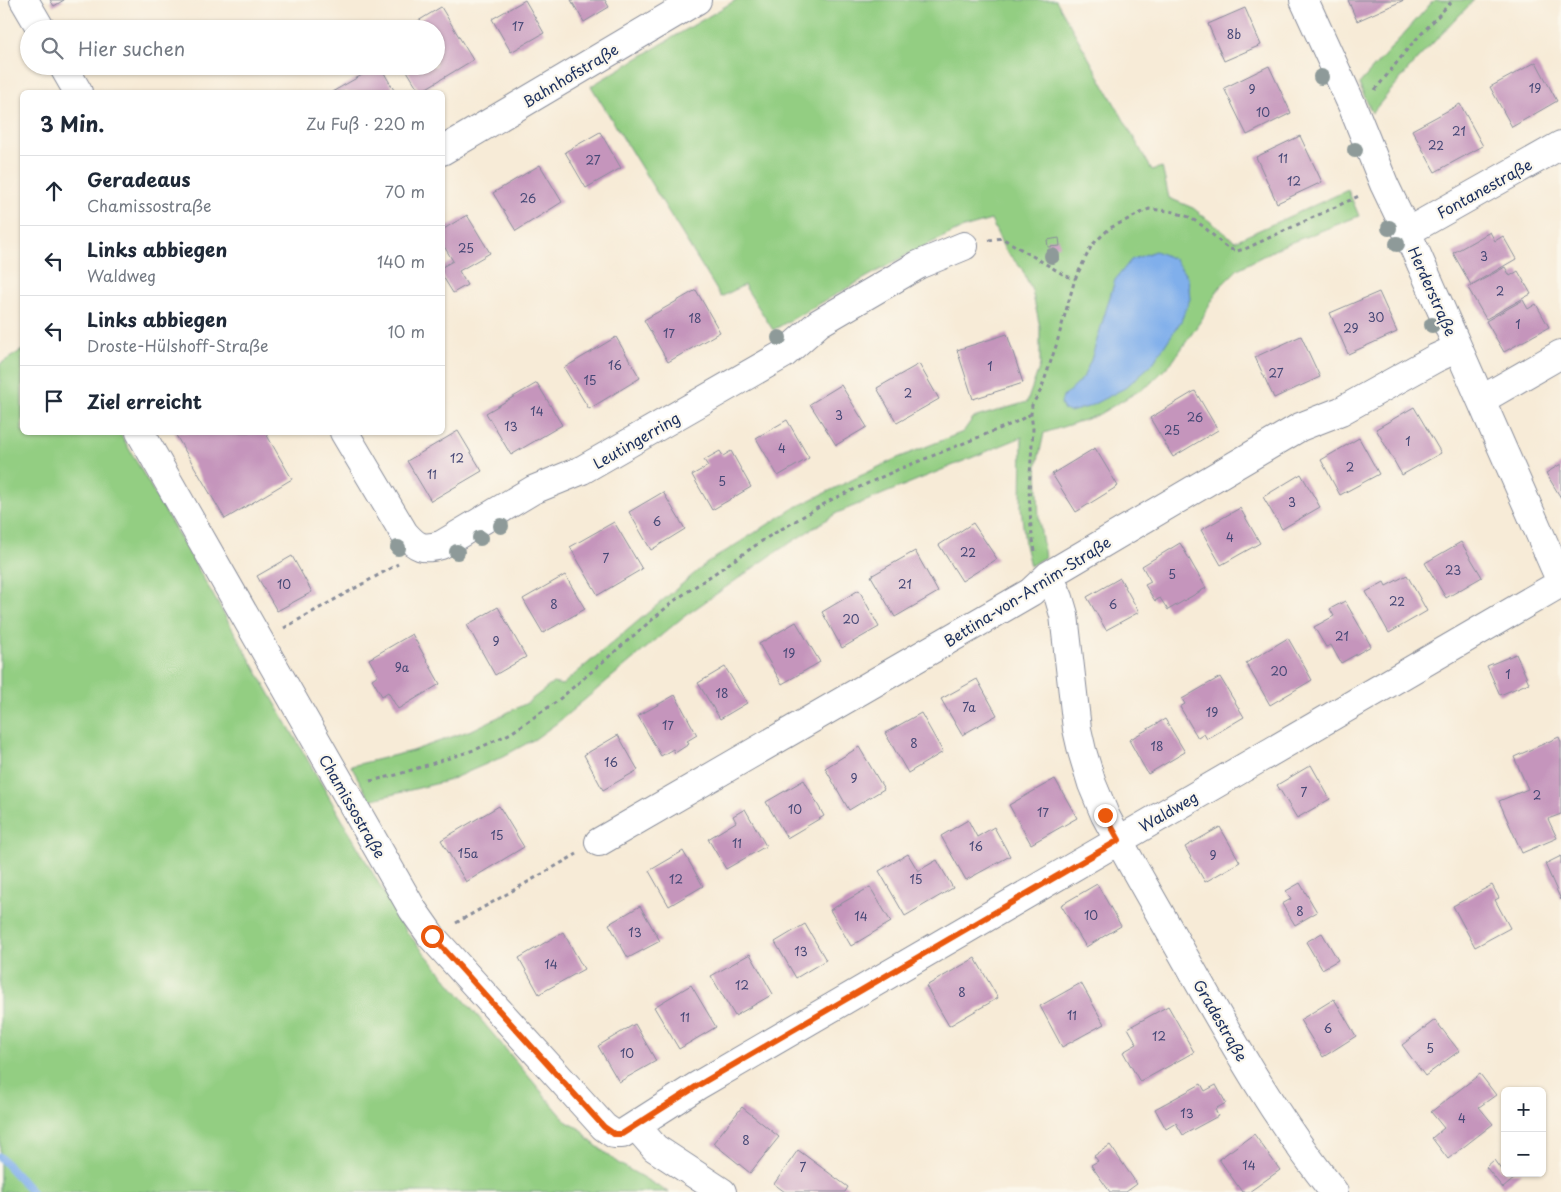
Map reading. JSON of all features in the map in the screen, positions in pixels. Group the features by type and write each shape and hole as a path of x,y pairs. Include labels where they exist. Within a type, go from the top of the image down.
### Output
{"street":[{"path":"24,0 36,20"},
{"name":"Bahnhofstraße","path":"445,149 697,0"},
{"name":"Herderstraße","path":"1304,0 1561,582"},
{"path":"68,75 77,90"},
{"name":"Fontanestraße","path":"1407,232 1561,145"},
{"name":"Leutingerring","path":"419,547 429,548 441,545 532,490 582,470 784,354 819,323 918,265 964,246"},
{"name":"Bettina-von-Arnim-Straße","path":"599,842 1031,592 1049,575 1300,427 1342,411 1436,358 1458,348"},
{"path":"1481,400 1561,354"},
{"name":"Chamissostraße","path":"142,435 413,910 432,936 604,1127 614,1134 629,1130"},
{"path":"346,435 404,534 412,543 419,547"},
{"name":"Gradestraße","path":"1049,575 1064,615 1082,751 1092,784 1105,815 1231,1041 1317,1171 1334,1192"},
{"name":"Waldweg","path":"629,1130 705,1081 1561,582"},
{"path":"629,1130 722,1192"}],"path":[{"path":"1356,115 1363,103 1410,46 1453,0"},
{"path":"1049,575 1036,558 1031,529 1029,489 1033,430 1032,405 1041,390 1075,279 1092,245 1110,228 1149,209 1170,211 1189,218 1203,226 1227,248 1237,251 1362,194"},
{"path":"964,246 1002,238 1066,276 1075,279"},
{"path":"342,788 404,773 477,749 511,733 556,702 674,601 768,537 831,500 897,470 1014,423 1031,414"},
{"path":"259,642 412,556 419,547"},
{"path":"432,936 599,842"}],"green space":[{"path":"736,0 1056,0 1152,170 1162,167 1169,198 1193,208 1235,241 1348,190 1359,216 1282,246 1238,269 1219,288 1202,319 1173,361 1149,385 1096,416 1044,433 1037,465 1039,520 1045,557 1030,566 1025,545 1021,507 1022,437 837,513 776,552 682,618 557,723 535,739 500,758 447,781 370,800 351,766 412,751 474,729 527,703 553,683 562,685 707,563 794,508 895,459 963,432 973,418 1027,402 1040,365 1040,327 1032,291 1022,269 1005,250 991,220 960,229 908,254 773,330 744,285 721,297 591,86"},
{"path":"1434,0 1474,0 1413,64 1372,113 1359,84"},
{"path":"20,351 20,435 121,435 406,931 567,1122 582,1130 588,1139 618,1163 668,1192 0,1192 0,364"}],"water":[{"path":"1155,251 1174,259 1188,278 1190,299 1181,321 1153,363 1125,388 1088,407 1070,412 1064,410 1061,403 1063,397 1083,378 1091,360 1115,280 1131,260"}],"building":[{"path":"50,0 64,0 54,6"},
{"path":"525,0 544,33 511,52 492,19"},
{"path":"571,0 605,0 609,7 584,22"},
{"path":"1348,0 1404,0 1357,21"},
{"path":"441,7 473,60 423,90 419,90 410,75 445,75 445,20 420,20"},
{"path":"1245,8 1261,45 1224,61 1208,24"},
{"path":"1536,62 1557,101 1512,127 1490,87"},
{"path":"1269,66 1291,113 1247,135 1224,88"},
{"path":"362,75 385,75 394,90 336,90"},
{"path":"1460,104 1483,146 1435,172 1412,130"},
{"path":"600,132 621,168 586,188 565,152"},
{"path":"1300,136 1322,182 1277,203 1256,157"},
{"path":"540,165 562,202 516,231 493,193"},
{"path":"467,215 490,253 459,271 467,285 453,293 445,280 445,265 453,261 445,248 445,228"},
{"path":"1490,232 1495,241 1503,236 1516,259 1471,285 1453,253"},
{"path":"1059,238 1060,246 1048,247 1047,240"},
{"path":"1505,267 1510,276 1518,271 1531,294 1486,319 1468,288"},
{"path":"696,290 720,332 668,362 644,320"},
{"path":"1379,292 1397,332 1348,354 1330,313"},
{"path":"1523,300 1528,309 1536,304 1549,327 1504,352 1486,321"},
{"path":"1007,334 1023,383 973,399 957,350"},
{"path":"1301,336 1320,377 1274,398 1255,357"},
{"path":"616,337 640,378 589,409 564,368"},
{"path":"919,364 939,399 897,423 877,388"},
{"path":"537,383 562,425 511,455 486,413"},
{"path":"841,385 867,427 836,445 810,404"},
{"path":"1195,391 1218,430 1173,457 1150,418"},
{"path":"1414,407 1441,453 1402,475 1376,429"},
{"path":"787,420 809,458 778,476 756,438"},
{"path":"458,431 482,471 431,501 407,461"},
{"path":"176,435 267,435 292,479 225,519"},
{"path":"1359,438 1379,474 1340,495 1321,460"},
{"path":"1095,448 1118,486 1076,512 1052,474"},
{"path":"720,451 723,456 731,451 751,487 712,510 692,475 708,466 704,460"},
{"path":"1561,464 1561,498 1546,473"},
{"path":"1301,474 1320,507 1282,529 1263,497"},
{"path":"663,492 685,529 651,550 629,512"},
{"path":"1240,508 1260,543 1221,565 1201,530"},
{"path":"614,522 642,569 598,595 570,547"},
{"path":"973,523 997,559 962,581 939,545"},
{"path":"1461,542 1482,577 1446,598 1425,563"},
{"path":"1180,543 1206,588 1168,610 1160,598 1155,601 1145,585 1151,582 1142,566"},
{"path":"915,551 938,592 895,617 871,576"},
{"path":"292,556 312,592 277,611 257,576"},
{"path":"565,575 585,609 543,633 523,599"},
{"path":"1407,575 1427,611 1389,633 1366,592 1384,582 1386,586"},
{"path":"1120,578 1139,612 1106,630 1087,597"},
{"path":"859,590 879,627 842,648 822,612"},
{"path":"1345,601 1371,646 1341,663 1331,645 1326,647 1314,627 1334,616 1330,609"},
{"path":"498,607 526,657 495,675 467,625"},
{"path":"796,622 820,662 782,684 759,644"},
{"path":"412,634 440,684 398,709 388,692 382,696 372,679 378,675 369,659"},
{"path":"1288,638 1312,680 1270,705 1246,663"},
{"path":"1516,654 1529,683 1500,695 1487,666"},
{"path":"725,667 747,703 720,719 698,683"},
{"path":"1220,677 1244,717 1207,739 1204,734 1198,738 1180,707 1185,704 1182,699"},
{"path":"977,679 997,715 962,735 941,699"},
{"path":"675,695 697,735 687,741 689,744 675,753 673,749 661,756 638,716"},
{"path":"921,713 943,752 908,773 885,733"},
{"path":"1165,719 1185,752 1148,774 1129,740"},
{"path":"618,735 638,770 603,790 584,755"},
{"path":"1559,737 1561,742 1561,814 1548,819 1557,838 1522,853 1499,801 1528,789 1514,757"},
{"path":"859,747 884,789 849,810 825,768"},
{"path":"1311,765 1330,799 1297,818 1277,785"},
{"path":"1055,779 1077,818 1031,844 1009,805"},
{"path":"804,780 824,816 787,838 766,802"},
{"path":"499,806 524,847 466,882 441,840"},
{"path":"745,809 766,846 726,869 708,839 736,822 733,816"},
{"path":"968,820 977,837 994,827 1010,856 966,880 941,836"},
{"path":"1220,827 1240,862 1205,882 1185,847"},
{"path":"683,851 703,886 669,906 649,871"},
{"path":"908,854 918,871 937,860 953,888 905,916 879,871"},
{"path":"1561,856 1561,900 1545,864"},
{"path":"1300,883 1317,912 1295,925 1282,904 1291,899 1286,891"},
{"path":"1097,884 1121,926 1086,947 1061,905"},
{"path":"1492,885 1499,898 1495,900 1510,928 1475,947 1453,906"},
{"path":"870,887 891,922 851,946 830,910"},
{"path":"640,906 660,941 628,958 609,924"},
{"path":"805,924 826,960 796,978 775,942"},
{"path":"563,932 584,969 539,994 519,958"},
{"path":"1322,933 1338,960 1322,969 1306,942"},
{"path":"750,954 773,994 735,1016 711,976"},
{"path":"975,958 998,998 949,1026 926,986"},
{"path":"1081,983 1104,1024 1062,1047 1040,1006"},
{"path":"691,985 716,1027 679,1049 654,1007"},
{"path":"1334,999 1356,1036 1323,1057 1300,1020"},
{"path":"1168,1006 1194,1052 1140,1082 1123,1052 1137,1044 1128,1028"},
{"path":"1435,1020 1459,1051 1425,1076 1402,1045"},
{"path":"635,1024 656,1061 619,1082 598,1046"},
{"path":"1480,1074 1496,1095 1479,1107 1493,1124 1448,1159 1432,1138 1444,1128 1431,1112"},
{"path":"1201,1084 1205,1091 1216,1085 1226,1103 1215,1109 1218,1116 1183,1135 1176,1123 1166,1129 1155,1109"},
{"path":"742,1107 779,1137 750,1173 713,1143"},
{"path":"1254,1134 1280,1170 1249,1192 1242,1192 1219,1159"},
{"path":"1110,1145 1137,1184 1126,1192 1110,1192 1091,1165 1098,1161 1094,1156"},
{"path":"798,1150 848,1187 845,1192 785,1192 774,1184"},
{"path":"1494,1160 1501,1170 1501,1177 1516,1177 1503,1188 1486,1167"}],"waterway":[{"path":"0,1157 32,1192"}],"route":[{"path":"432,936 604,1127 614,1134 622,1134 697,1086 1119,840 1105,815"}]}
